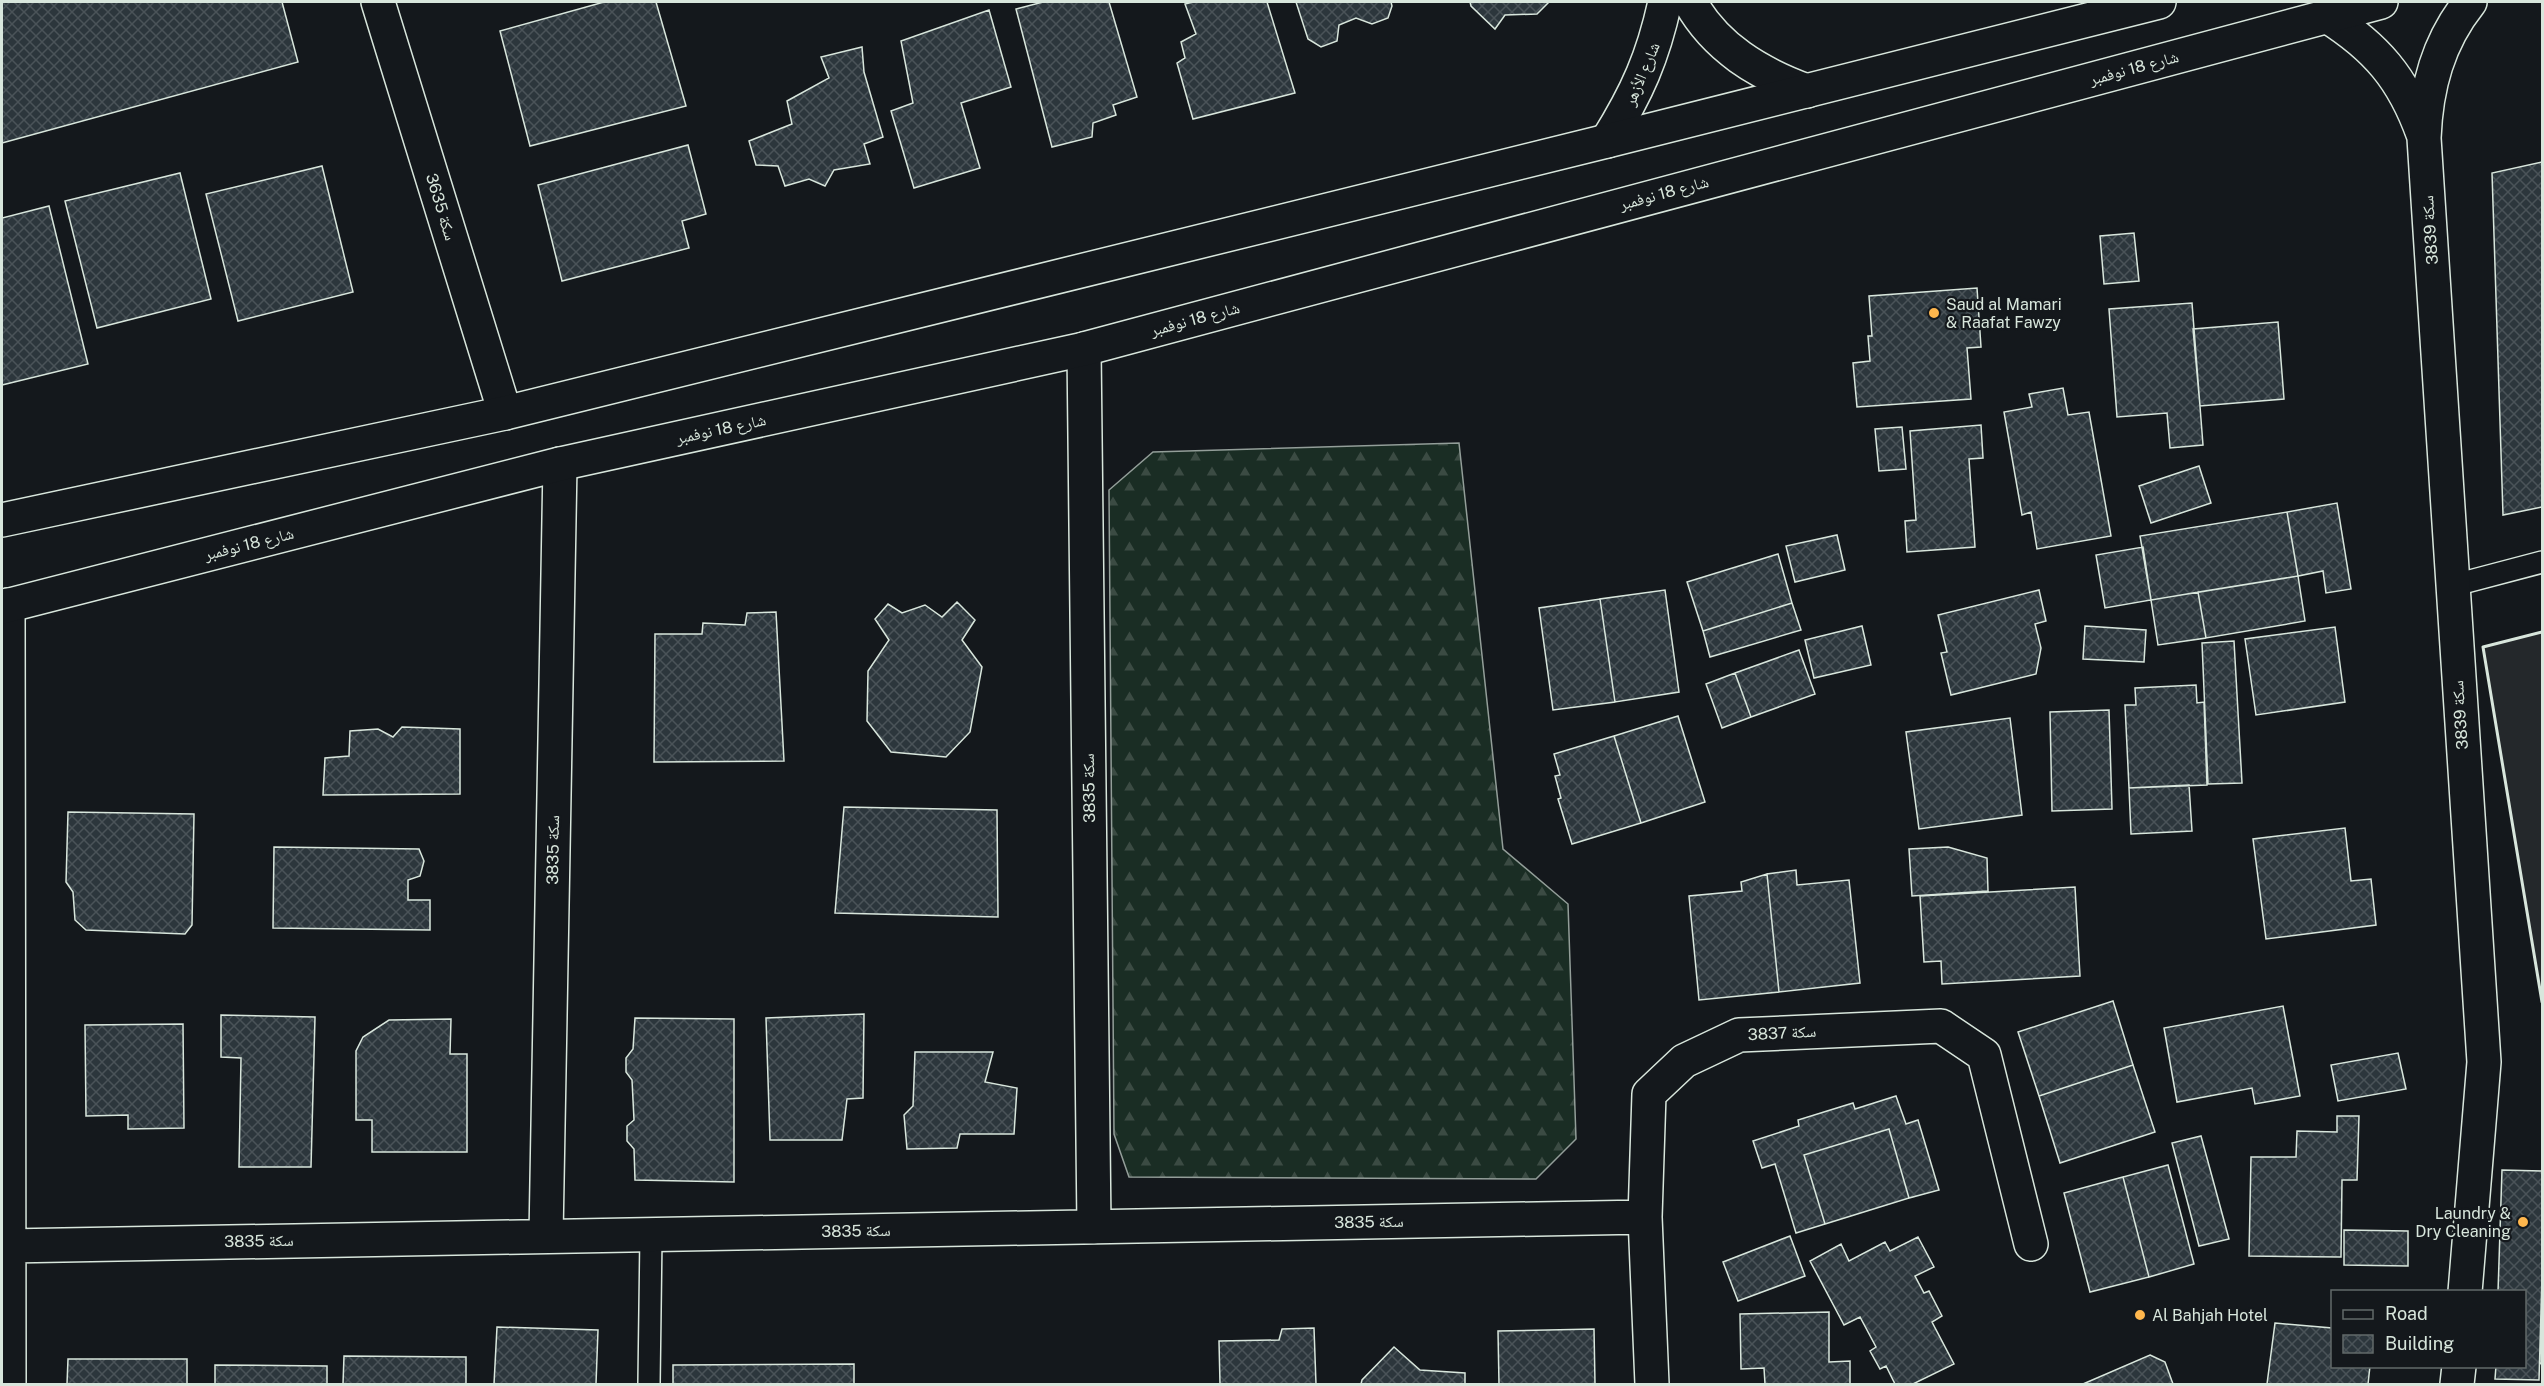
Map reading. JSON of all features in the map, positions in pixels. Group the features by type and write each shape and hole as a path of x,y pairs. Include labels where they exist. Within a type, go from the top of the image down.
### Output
{"street":[{"name":"سكة 3635","path":"378,2 505,413"},
{"name":"شارع الأزهر","path":"1607,141 1629,107 1646,71 1659,33 1665,2"},
{"path":"1690,2 1719,41 1745,63 1774,79 1807,91"},
{"path":"2,520 505,413 1607,141 2158,2"},
{"name":"شارع 18 نوفمبر","path":"5,606 560,465 1083,349 2381,2"},
{"name":"سكة 3839","path":"2465,1290 2484,1062 2451,586 2424,138 2425,107 2431,76 2456,19 2470,2"},
{"name":"سكة 3839","path":"2327,16 2354,33 2378,54 2398,80 2414,108 2424,138"},
{"name":"سكة 3835","path":"1083,349 1094,1227"},
{"name":"سكة 3835","path":"546,1236 560,465"},
{"path":"5,606 9,1384"},
{"name":"سكة 3837","path":"1652,1384 1645,1217 1649,1094 1684,1061 1739,1035 1941,1026 1984,1055 2031,1244"},
{"name":"سكة 3835","path":"9,1246 1645,1217"},
{"path":"2457,1384 2459,1368"}],"lane":[{"path":"2451,586 2542,562"},
{"path":"649,1384 651,1235"}],"green space":[{"path":"1459,443 1503,849 1568,904 1576,1139 1536,1179 1129,1177 1114,1134 1109,490 1153,452"}],"shaded area":[{"path":"2542,632 2542,1002 2483,647"}],"building":[{"path":"2,2 282,2 298,62 2,143"},
{"path":"604,2 656,2 686,106 530,146 500,31"},
{"path":"1043,2 1109,2 1137,97 1113,105 1116,115 1093,123 1092,137 1052,147 1016,9"},
{"path":"1193,2 1267,2 1295,93 1193,119 1177,63 1185,58 1181,42 1196,34 1185,4"},
{"path":"1296,2 1391,2 1392,6 1388,18 1372,24 1356,18 1339,25 1337,41 1321,47 1308,39"},
{"path":"1470,2 1549,2 1537,14 1505,15 1495,29 1471,6"},
{"path":"989,10 1011,87 961,103 980,168 914,188 891,111 913,103 901,41"},
{"path":"862,47 864,72 883,137 864,144 870,164 834,170 825,186 809,179 785,186 778,166 756,165 749,141 792,124 787,101 829,78 821,57"},
{"path":"688,145 706,214 682,221 689,248 562,281 538,185"},
{"path":"2542,162 2542,507 2503,515 2492,173"},
{"path":"322,166 353,292 238,321 206,194"},
{"path":"180,173 211,299 97,328 65,201"},
{"path":"49,206 88,364 2,385 2,218"},
{"path":"2134,233 2139,281 2104,284 2100,236"},
{"path":"1977,288 1981,347 1967,348 1971,399 1857,407 1853,363 1870,361 1868,336 1872,336 1869,296"},
{"path":"2192,303 2203,445 2170,448 2167,413 2117,417 2109,309"},
{"path":"2278,322 2284,399 2200,406 2193,329"},
{"path":"2063,388 2068,415 2089,412 2111,536 2037,549 2031,512 2022,515 2004,412 2032,407 2029,394"},
{"path":"1981,425 1983,458 1969,459 1975,547 1907,552 1905,521 1916,520 1910,431"},
{"path":"1902,427 1906,469 1879,471 1875,429"},
{"path":"2199,466 2211,503 2151,523 2139,486"},
{"path":"2337,503 2351,589 2326,593 2323,571 2298,576 2287,512"},
{"path":"2287,512 2298,576 2151,600 2140,536"},
{"path":"1837,535 1845,570 1795,582 1786,546"},
{"path":"2143,547 2151,600 2105,608 2096,555"},
{"path":"1778,554 1792,603 1703,631 1687,582"},
{"path":"2298,576 2305,621 2206,638 2198,592"},
{"path":"1665,590 1679,692 1615,702 1600,599"},
{"path":"2039,590 2046,621 2035,624 2041,648 2036,674 1951,695 1941,653 1947,652 1938,615"},
{"path":"2198,592 2206,638 2158,645 2151,600"},
{"path":"1600,599 1615,702 1553,710 1539,608"},
{"path":"957,602 975,620 962,640 982,667 970,732 946,757 891,752 867,721 868,671 889,640 875,619 888,604 902,613 925,605 942,617"},
{"path":"1792,603 1801,630 1710,657 1703,631"},
{"path":"776,612 784,761 654,762 655,634 702,634 703,623 745,625 747,613"},
{"path":"1862,626 1871,665 1814,678 1805,640"},
{"path":"2085,626 2146,630 2144,662 2083,659"},
{"path":"2335,627 2345,702 2256,715 2245,639"},
{"path":"2234,641 2242,783 2208,784 2202,643"},
{"path":"1799,650 1815,694 1751,717 1735,673"},
{"path":"1735,673 1751,717 1722,728 1706,684"},
{"path":"2196,685 2197,703 2204,702 2207,785 2129,788 2125,705 2136,705 2135,688"},
{"path":"2109,710 2112,809 2052,811 2050,712"},
{"path":"1678,716 1705,802 1641,823 1614,736"},
{"path":"2010,718 2022,815 1919,829 1906,732"},
{"path":"402,727 460,729 460,794 323,795 325,758 349,756 350,731 378,729 393,737"},
{"path":"1614,736 1641,823 1572,844 1558,799 1561,798 1555,776 1560,775 1554,754"},
{"path":"2189,785 2192,831 2131,834 2129,788"},
{"path":"844,807 997,810 998,917 835,913"},
{"path":"68,812 194,814 192,925 185,934 86,930 75,920 73,892 66,882"},
{"path":"2345,828 2351,881 2371,879 2376,925 2266,939 2253,839"},
{"path":"274,847 419,849 424,861 420,876 408,880 408,900 430,900 430,930 273,928"},
{"path":"1948,847 1987,858 1988,891 1912,896 1909,849"},
{"path":"1796,870 1797,885 1849,880 1860,983 1779,992 1767,874"},
{"path":"1767,874 1779,992 1699,1000 1689,896 1742,891 1741,882"},
{"path":"2075,887 2080,976 1942,984 1941,961 1924,962 1920,896"},
{"path":"2113,1001 2133,1065 2039,1096 2018,1032"},
{"path":"2283,1006 2300,1096 2255,1104 2252,1088 2177,1102 2164,1028"},
{"path":"864,1014 863,1098 847,1099 842,1140 770,1140 766,1018"},
{"path":"221,1015 315,1017 311,1167 239,1167 241,1058 221,1057"},
{"path":"635,1018 734,1019 734,1182 635,1180 634,1149 627,1141 627,1126 634,1120 632,1080 626,1072 626,1058 633,1049"},
{"path":"451,1019 450,1054 467,1054 467,1152 372,1152 372,1120 356,1120 356,1051 363,1037 389,1020"},
{"path":"183,1024 184,1128 128,1129 128,1115 86,1116 85,1025"},
{"path":"915,1052 993,1052 985,1082 1017,1088 1014,1134 960,1134 957,1148 907,1149 904,1115 913,1106"},
{"path":"2398,1053 2406,1089 2338,1101 2331,1065"},
{"path":"2133,1065 2155,1132 2060,1163 2039,1096"},
{"path":"1896,1096 1906,1124 1918,1120 1939,1190 1909,1198 1889,1129 1804,1155 1825,1224 1796,1233 1775,1164 1762,1168 1753,1141 1799,1126 1798,1120 1853,1103 1855,1109"},
{"path":"2337,1116 2359,1116 2357,1180 2342,1180 2341,1257 2249,1256 2251,1157 2296,1157 2297,1131 2337,1132"},
{"path":"1889,1129 1909,1198 1825,1224 1804,1155"},
{"path":"2201,1136 2229,1239 2199,1246 2172,1143"},
{"path":"2168,1165 2194,1264 2149,1277 2123,1177"},
{"path":"2502,1170 2542,1171 2539,1380 2495,1379 2496,1368 2526,1368 2526,1290 2498,1290"},
{"path":"2123,1177 2149,1277 2090,1292 2064,1193"},
{"path":"2344,1230 2408,1231 2408,1266 2344,1265"},
{"path":"1790,1236 1805,1276 1738,1301 1723,1262"},
{"path":"1918,1237 1934,1267 1915,1276 1924,1293 1929,1291 1942,1316 1932,1322 1954,1364 1913,1384 1895,1384 1886,1366 1880,1369 1870,1351 1876,1347 1860,1317 1844,1325 1810,1261 1841,1244 1849,1261 1885,1242 1890,1251"},
{"path":"2542,1276 2542,1363 2540,1364"},
{"path":"1829,1312 1829,1362 1850,1361 1850,1384 1765,1384 1764,1368 1741,1369 1740,1314"},
{"path":"2275,1323 2331,1328 2331,1368 2370,1368 2368,1384 2267,1384"},
{"path":"497,1327 598,1330 596,1384 494,1384"},
{"path":"1314,1328 1316,1384 1220,1384 1219,1341 1279,1340 1282,1329"},
{"path":"1594,1329 1595,1384 1499,1384 1498,1331"},
{"path":"1394,1347 1420,1370 1465,1373 1465,1384 1361,1384 1362,1380"},
{"path":"2150,1355 2165,1362 2173,1384 2083,1384"},
{"path":"344,1356 466,1357 466,1384 343,1384"},
{"path":"68,1359 187,1359 187,1384 67,1384"},
{"path":"854,1364 854,1384 673,1384 673,1365"},
{"path":"215,1365 327,1366 327,1384 215,1384"}],"wall":[{"path":"2542,632 2483,647 2542,1002"}],"place":[{"name":"Saud al Mamari & Raafat Fawzy","path":"1934,313"},
{"name":"Laundry & Dry Cleaning","path":"2523,1222"},
{"name":"Al Bahjah Hotel","path":"2140,1315"}]}
